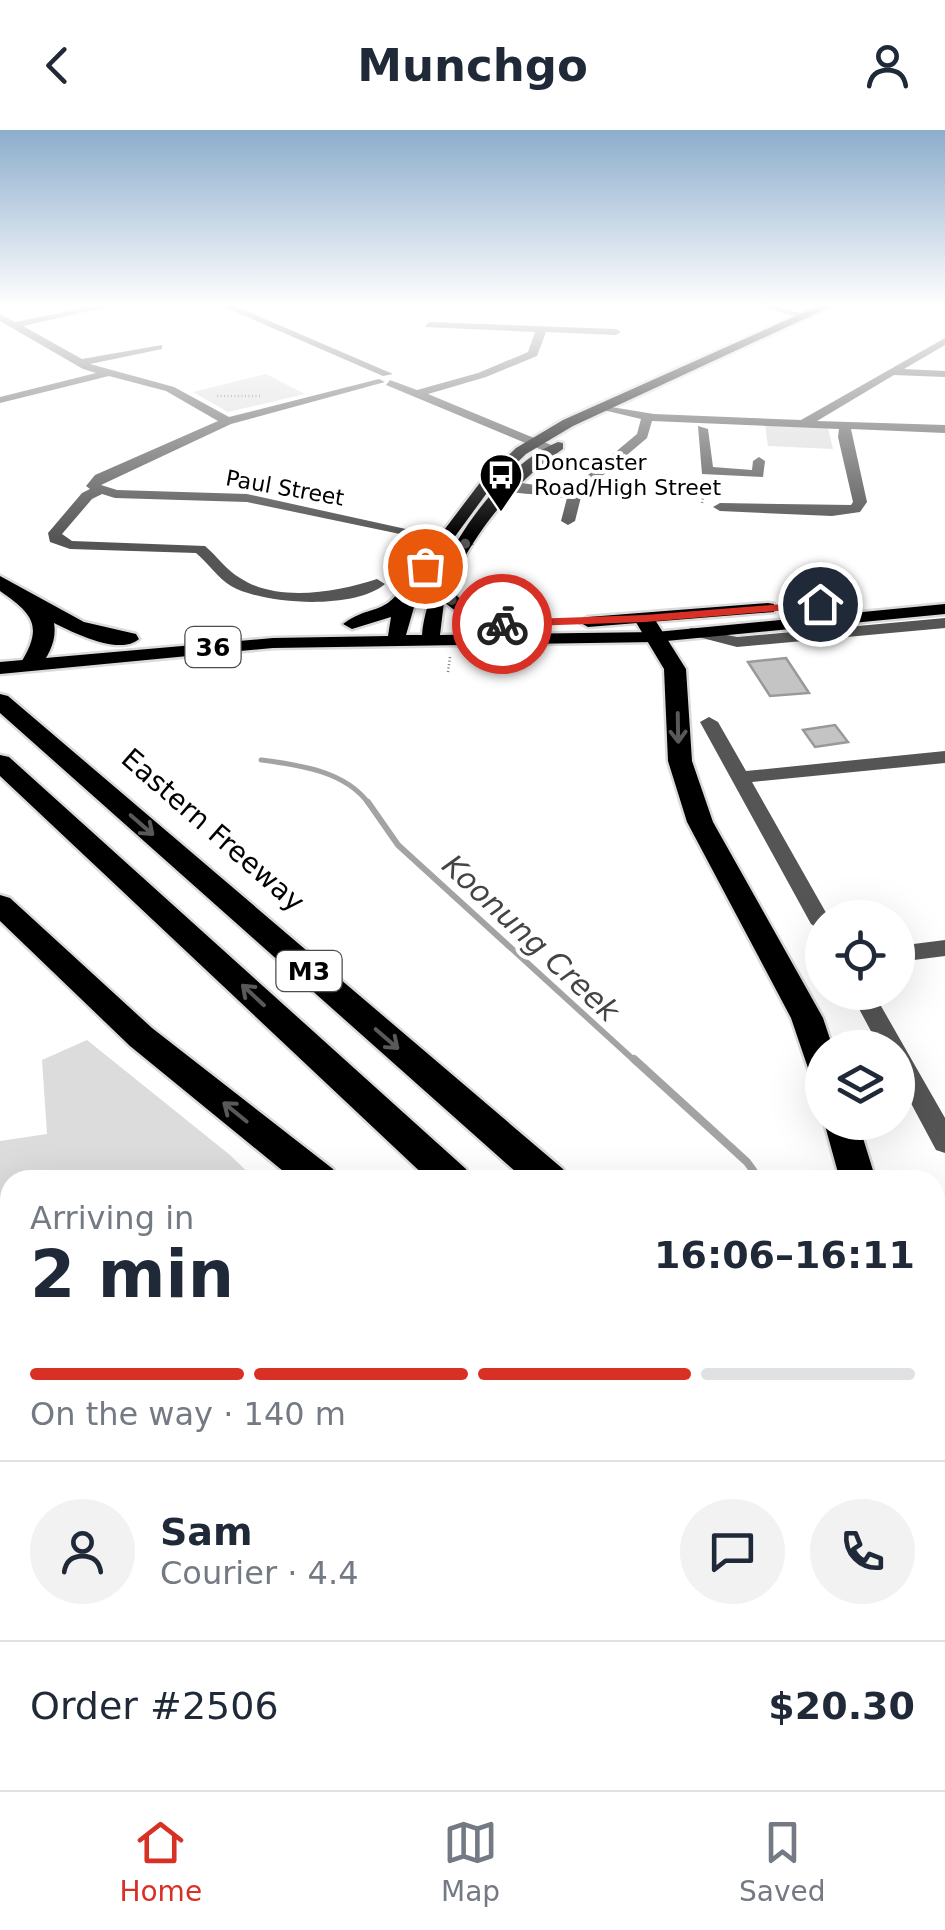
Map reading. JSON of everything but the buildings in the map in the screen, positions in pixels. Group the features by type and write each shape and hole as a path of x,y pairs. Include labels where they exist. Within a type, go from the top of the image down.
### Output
{"highway":[{"path":"0,582 36,606 94,634 128,638"},
{"path":"17,658 47,626 36,606"},
{"path":"650,628 678,680 678,736 687,790 700,822 811,1030"},
{"name":"Eastern Freeway","path":"0,701 539,1170"},
{"name":"M3","path":"0,762 442,1170"},
{"path":"0,905 141,1037 307,1170"},
{"path":"846,1140 855,1170"}],"main road":[{"path":"398,631 405,600 443,540 484,487 539,446 603,407 658,383"},
{"path":"432,631 439,590 467,544 539,446 670,383"},
{"path":"439,590 482,624"},
{"name":"36","path":"17,658 398,631 650,628 711,613 945,595"},
{"path":"352,624 387,613 405,600"},
{"name":"36","path":"432,631 482,624 650,628 691,633 945,609"},
{"path":"711,613 720,620 781,615 825,620"},
{"name":"36","path":"17,658 128,638 352,624 398,631"}],"street":[{"path":"0,400 67,383"},
{"path":"149,383 170,389 227,422"},
{"path":"367,383 227,422 100,478 93,484 96,490 54,533 55,539 70,545 200,549 233,581 263,592 327,595 364,592 376,584"},
{"path":"395,383 539,446"},
{"path":"420,393 453,383"},
{"path":"806,422 871,383"},
{"path":"603,407 647,417 806,422 841,428 945,428"},
{"path":"568,520 574,495 594,472 643,434 647,417"},
{"path":"720,506 855,510 860,502 841,428"},
{"path":"702,429 707,471 758,474 759,461"},
{"path":"484,487 508,485 574,495"},
{"name":"Paul Street","path":"96,490 248,498 467,544"},
{"path":"691,633 737,642 945,623"},
{"path":"709,722 809,900"},
{"path":"740,777 945,757"},
{"path":"915,952 945,948"},
{"path":"915,1088 945,1142"}],"path":[{"path":"216,396 274,396"},
{"path":"702,514 704,493 728,492"}],"shaded area":[{"path":"228,383 284,383 305,394 228,412 193,392"},
{"path":"765,425 828,428 833,449 768,446"},
{"path":"87,1040 246,1170 0,1170 0,1141 47,1134 42,1060"}],"waterway":[{"name":"Koonung Creek","path":"261,760 306,767 335,777 369,804"},
{"name":"Koonung Creek","path":"368,802 398,845 636,1062"},
{"name":"Koonung Creek","path":"634,1059 753,1170"}],"way so far":[{"path":"425,566 443,540 467,544 439,590 482,624 502,624"}],"place":[{"name":"Doncaster Road/High Street","path":"501,513"}],"route":[{"path":"502,624 645,619 820,604"}]}
